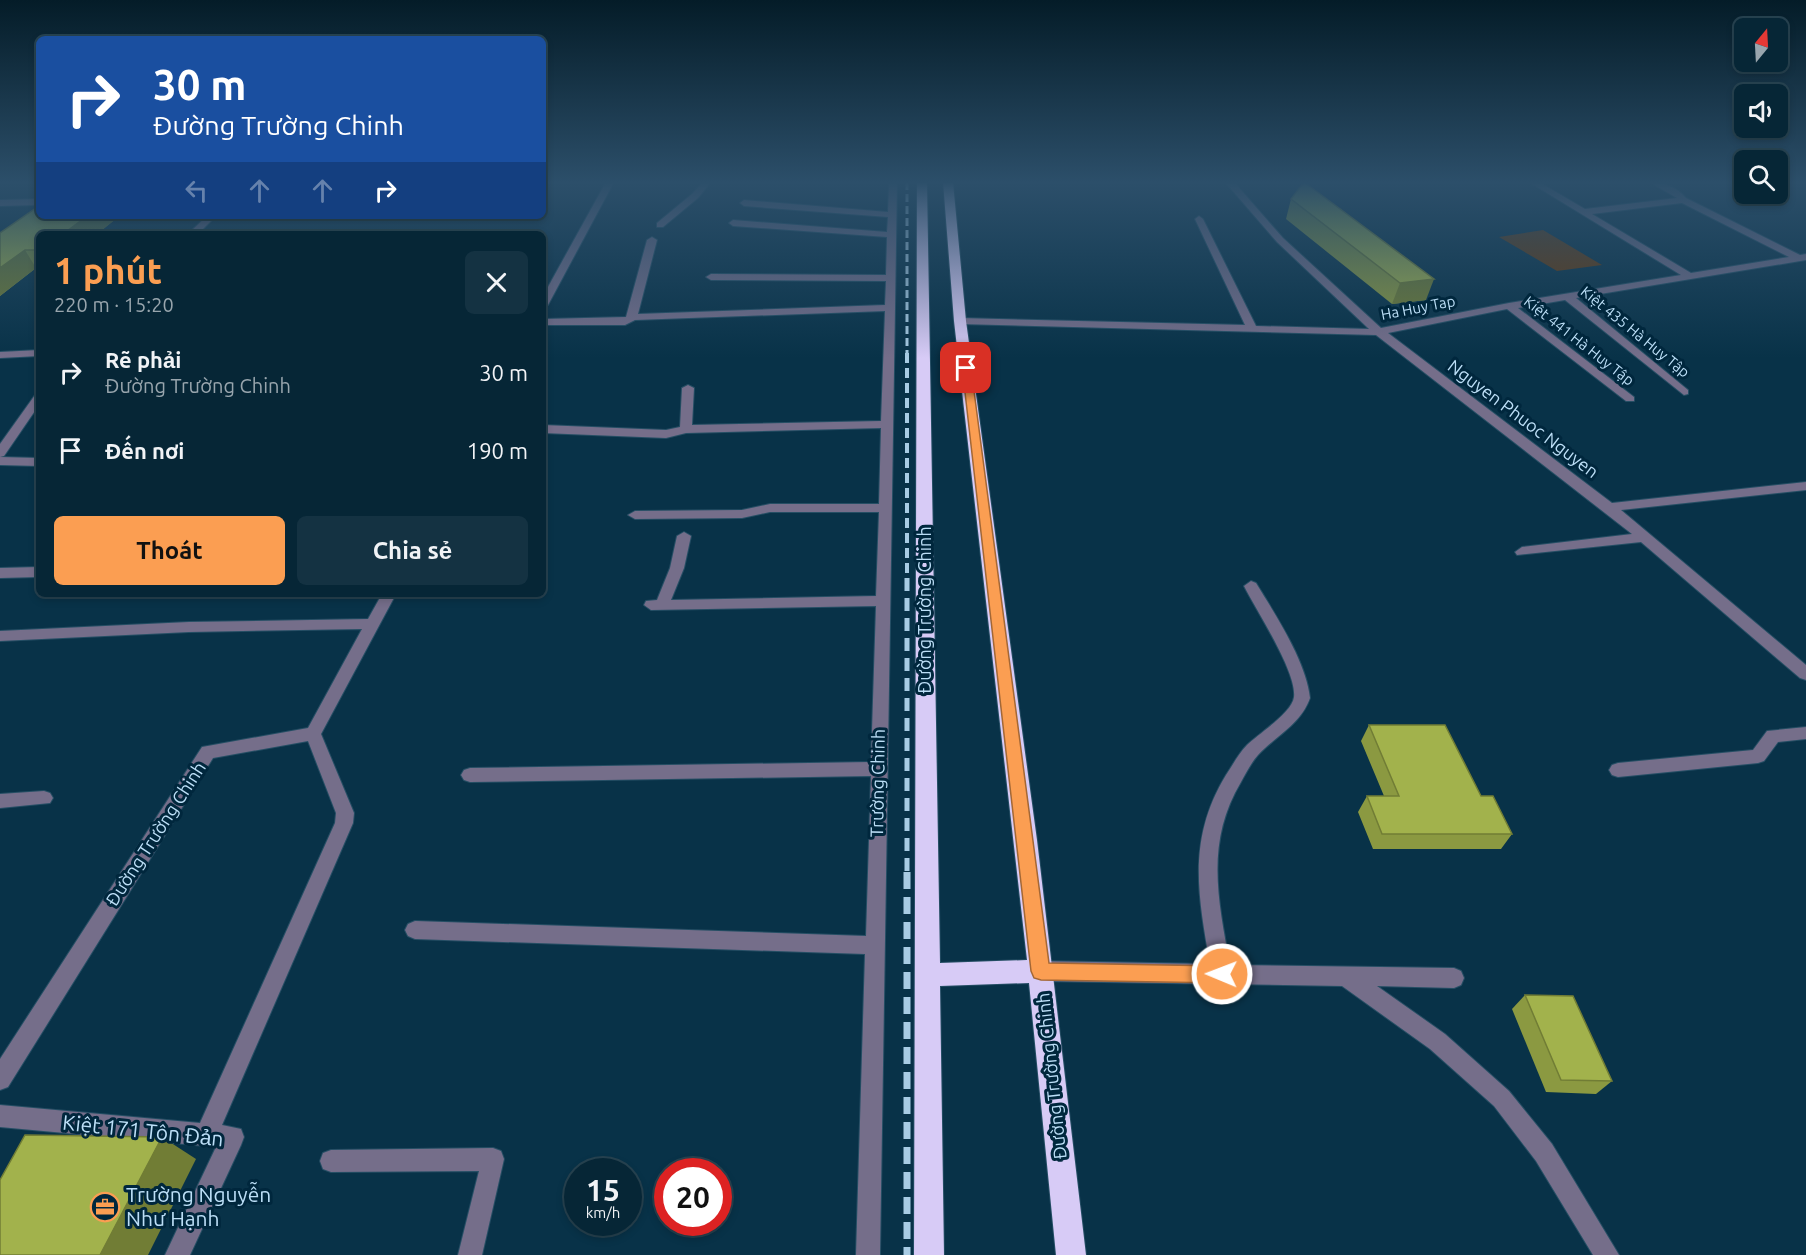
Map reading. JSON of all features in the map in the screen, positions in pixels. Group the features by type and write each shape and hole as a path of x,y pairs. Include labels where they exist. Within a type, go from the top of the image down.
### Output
{"highway":[{"name":"Đường Trường Chinh","path":"923,241 925,334 929,1255"},
{"name":"Đường Trường Chinh","path":"953,241 960,321 1026,840 1071,1255"},
{"path":"926,975 1041,971"}],"street":[{"path":"546,299 578,241"},
{"path":"633,317 640,277 652,241"},
{"path":"546,322 625,322 633,317 889,309 891,241"},
{"path":"1209,241 1252,329"},
{"name":"Nguyen Phuoc Nguyen","path":"1281,241 1379,332 1609,507 1806,674"},
{"path":"1631,241 1688,275"},
{"path":"1768,241 1802,257"},
{"name":"Ha Huy Tap","path":"960,321 1379,332 1509,306 1802,257"},
{"path":"711,277 889,278"},
{"name":"Kiệt 435 Hà Huy Tập","path":"1567,296 1684,392"},
{"name":"Kiệt 441 Hà Huy Tập","path":"1509,306 1630,399"},
{"name":"Trường Chinh","path":"868,1255 889,309"},
{"path":"0,355 36,353"},
{"path":"686,429 688,388"},
{"path":"0,453 36,401"},
{"path":"546,429 666,434 686,429 886,424"},
{"path":"0,461 36,462"},
{"path":"1609,507 1806,486"},
{"path":"635,515 742,514 770,507 884,508"},
{"path":"684,536 676,568 656,605 882,601"},
{"path":"1522,552 1643,537"},
{"path":"0,573 36,572"},
{"path":"1222,974 1211,911 1206,858 1211,820 1224,790 1250,752 1294,713 1302,698 1299,679 1251,586"},
{"path":"206,1135 344,823 345,813 313,734 387,597"},
{"path":"0,636 189,627 371,624"},
{"name":"Đường Trường Chinh","path":"0,1079 208,752 313,734"},
{"path":"1618,770 1758,756 1773,736 1806,734"},
{"path":"470,775 878,769"},
{"path":"0,801 44,798"},
{"path":"415,930 874,945"},
{"path":"1041,971 1454,978"},
{"path":"1343,975 1426,1033 1472,1071 1519,1119 1607,1255"},
{"name":"Kiệt 171 Tôn Đản","path":"0,1116 232,1137 177,1255"},
{"path":"331,1161 493,1159 470,1255"}],"shaded area":[{"path":"1505,241 1561,241 1602,265 1557,271"}],"building":[{"path":"0,241 36,241 36,250 25,250 0,268"},
{"path":"1345,241 1382,241 1434,279 1400,283"},
{"path":"1369,725 1445,725 1481,796 1493,796 1512,834 1382,834 1367,796 1399,796"},
{"path":"1525,995 1573,996 1612,1081 1561,1080"},
{"path":"25,1135 162,1137 100,1255 0,1255 0,1180"}],"railway":[{"path":"907,241 907,1255"}],"place":[{"name":"Trường Nguyễn Như Hạnh","path":"105,1207"}],"route":[{"path":"966,368 1041,971 1222,974"}]}
